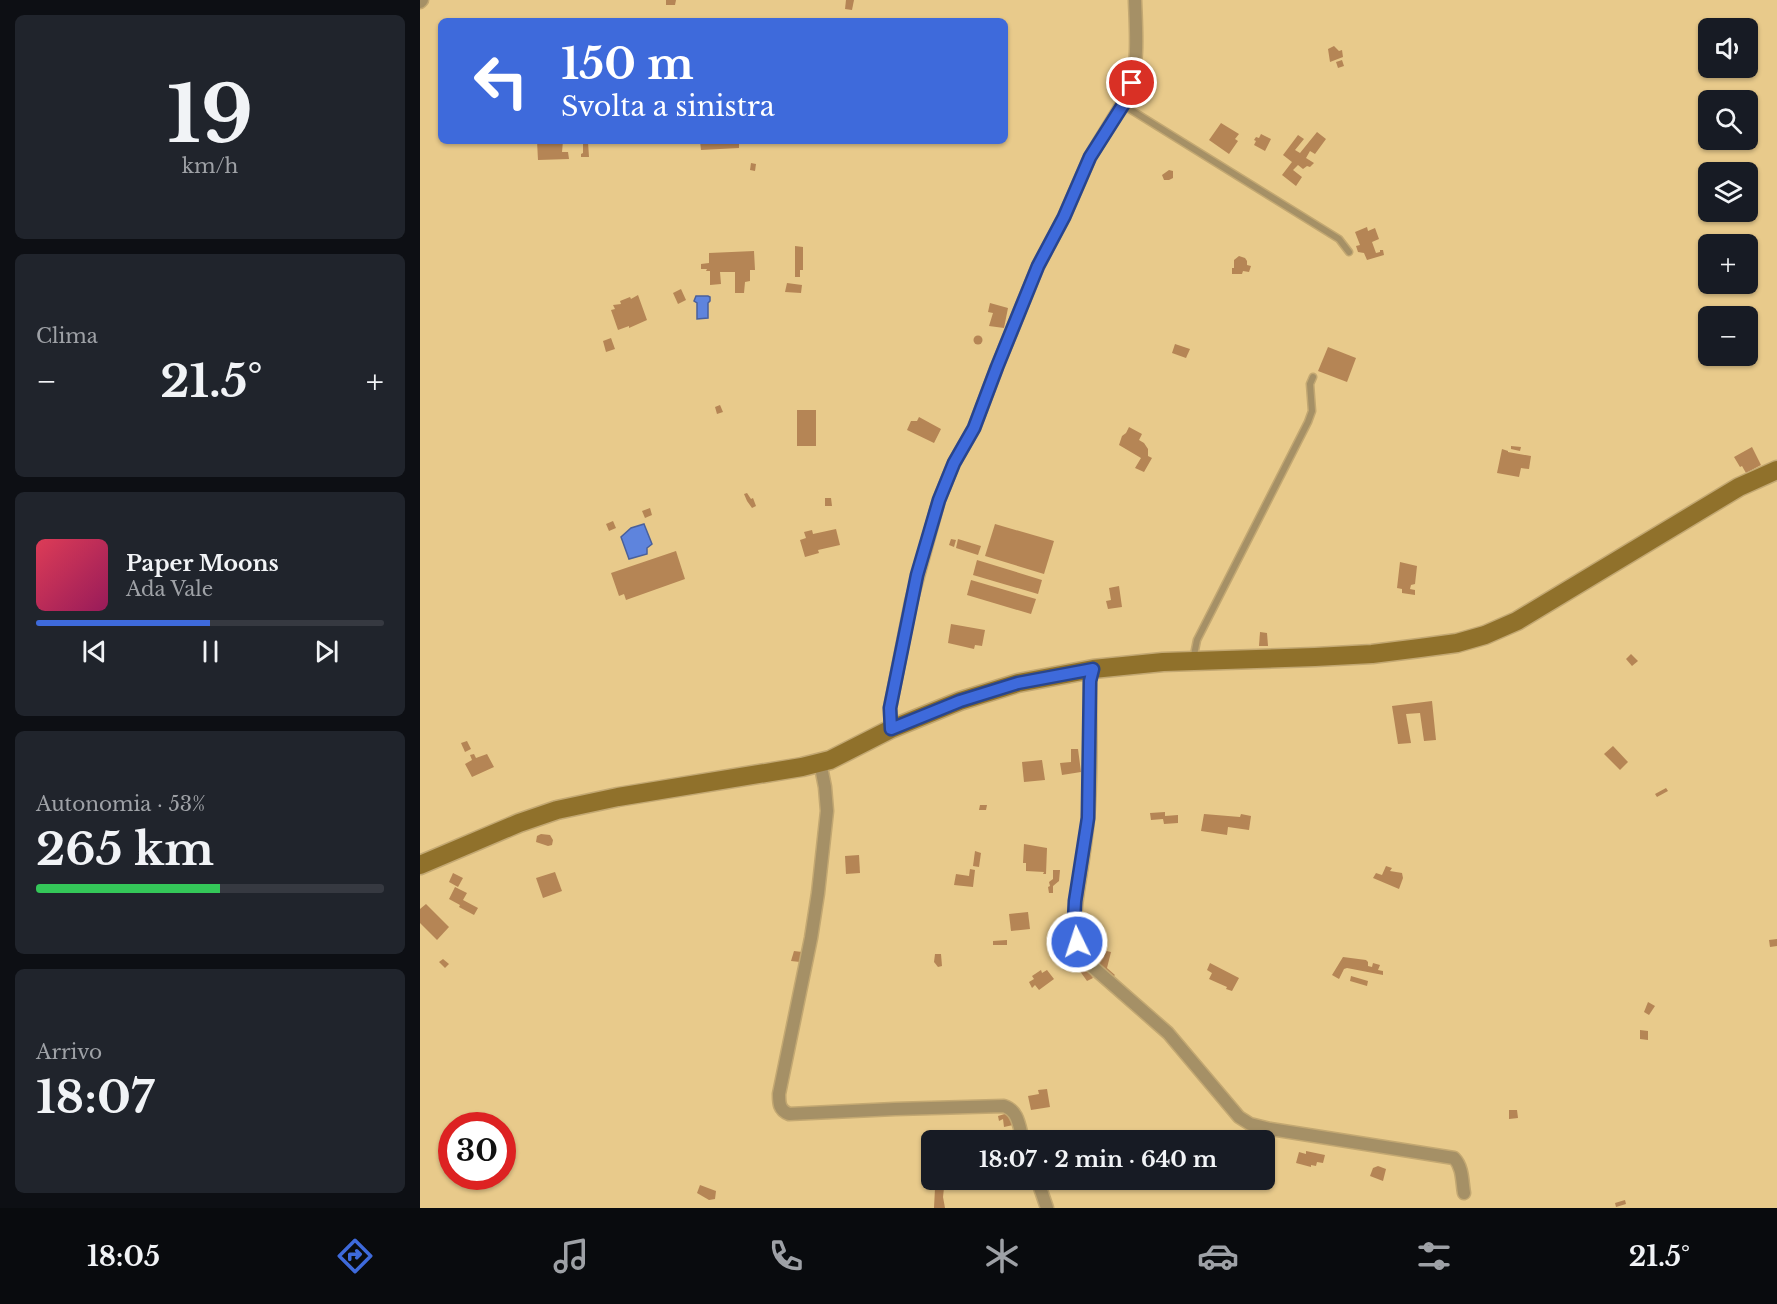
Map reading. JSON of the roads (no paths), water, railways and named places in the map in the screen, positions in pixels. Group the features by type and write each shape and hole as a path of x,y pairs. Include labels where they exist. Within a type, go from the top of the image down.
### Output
{"main road":[{"path":"420,865 519,823 557,810 618,797 802,767 830,760 891,729 960,701 1008,686 1093,669 1193,660 1372,654 1457,643 1485,635 1517,621 1739,487 1777,470"}],"street":[{"path":"891,729 890,708 911,602 939,500 954,463 974,428 1038,266 1064,217 1090,157 1123,105 1132,83 1137,53 1135,0"},
{"path":"1093,669 1090,681 1088,818 1074,921 1077,942 1087,962 1168,1033 1227,1105 1250,1124 1281,1131 1454,1158 1460,1167 1464,1193"},
{"path":"820,762 827,811 818,893 811,938 778,1094 779,1105 783,1112 789,1114 1004,1106 1015,1113 1020,1130"},
{"path":"1040,1190 1047,1208"}],"lane":[{"path":"1123,105 1339,239 1349,252"},
{"path":"1193,660 1197,640 1308,422 1312,411 1310,384 1313,377"}],"water":[{"path":"696,296 710,297 708,318 697,319 697,303 694,301"},
{"path":"644,524 652,544 647,548 647,554 629,559 621,537 631,528"}]}
